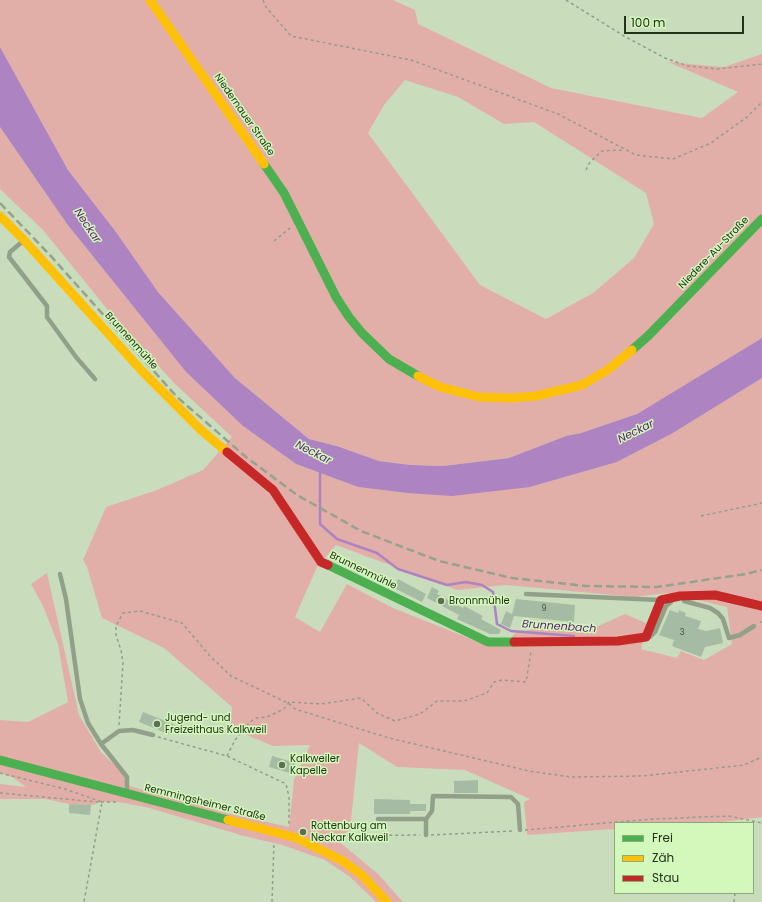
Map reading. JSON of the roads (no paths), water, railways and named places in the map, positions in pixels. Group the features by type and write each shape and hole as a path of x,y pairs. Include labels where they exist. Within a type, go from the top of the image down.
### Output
{"street":[{"name":"Niedernauer Straße","path":"150,0 284,193 312,248"},
{"name":"Brunnenmühle","path":"0,216 24,240 142,370 190,419 273,490 286,507 293,522 321,562 488,642 618,641 646,637"},
{"name":"Niedere-Au-Straße","path":"312,248 336,297 349,317 376,348 404,369 447,389 479,397 512,398 536,396 582,385 608,369 634,349 682,302 762,219"},
{"path":"646,637 661,600 680,596 715,595 734,601 762,606"},
{"name":"Remmingsheimer Straße","path":"0,760 127,794 287,834 317,847 343,861 363,876 387,902"}],"lane":[{"path":"24,240 10,252 9,257 47,306 47,317 76,358 95,379"},
{"path":"60,574 66,599 80,699 88,722 101,744 128,777 127,794"},
{"path":"526,594 661,600"},
{"path":"646,637 654,634 666,606 677,600 688,601 718,613 723,619 729,638 740,635 754,626"},
{"path":"101,744 119,731 133,730 153,735"},
{"path":"426,835 426,819 432,810 433,796 511,797 518,804 520,830"},
{"path":"378,819 426,819"}],"water":[{"name":"Neckar","path":"0,47 68,170 116,232 158,292 235,378 309,439 337,446 379,461 410,465 443,466 509,458 566,436 581,433 637,414 762,338 762,378 673,433 617,462 530,487 452,496 407,493 358,487 296,464 243,426 186,372 67,224 0,127"}],"waterway":[{"name":"Brunnenbach","path":"320,470 320,524 337,539 377,553 398,569 447,585 466,582 482,585 493,592 497,624 511,631 574,636"}],"railway":[{"path":"0,203 49,254 177,397 246,457 297,495 361,531 439,561 512,578 586,586 657,587 746,574 762,570"}],"place":[{"name":"Bronnmühle","path":"441,601"},
{"name":"Jugend- und Freizeithaus Kalkweil","path":"157,724"},
{"name":"Kalkweiler Kapelle","path":"282,765"},
{"name":"Rottenburg am Neckar Kalkweil","path":"303,832"}]}
